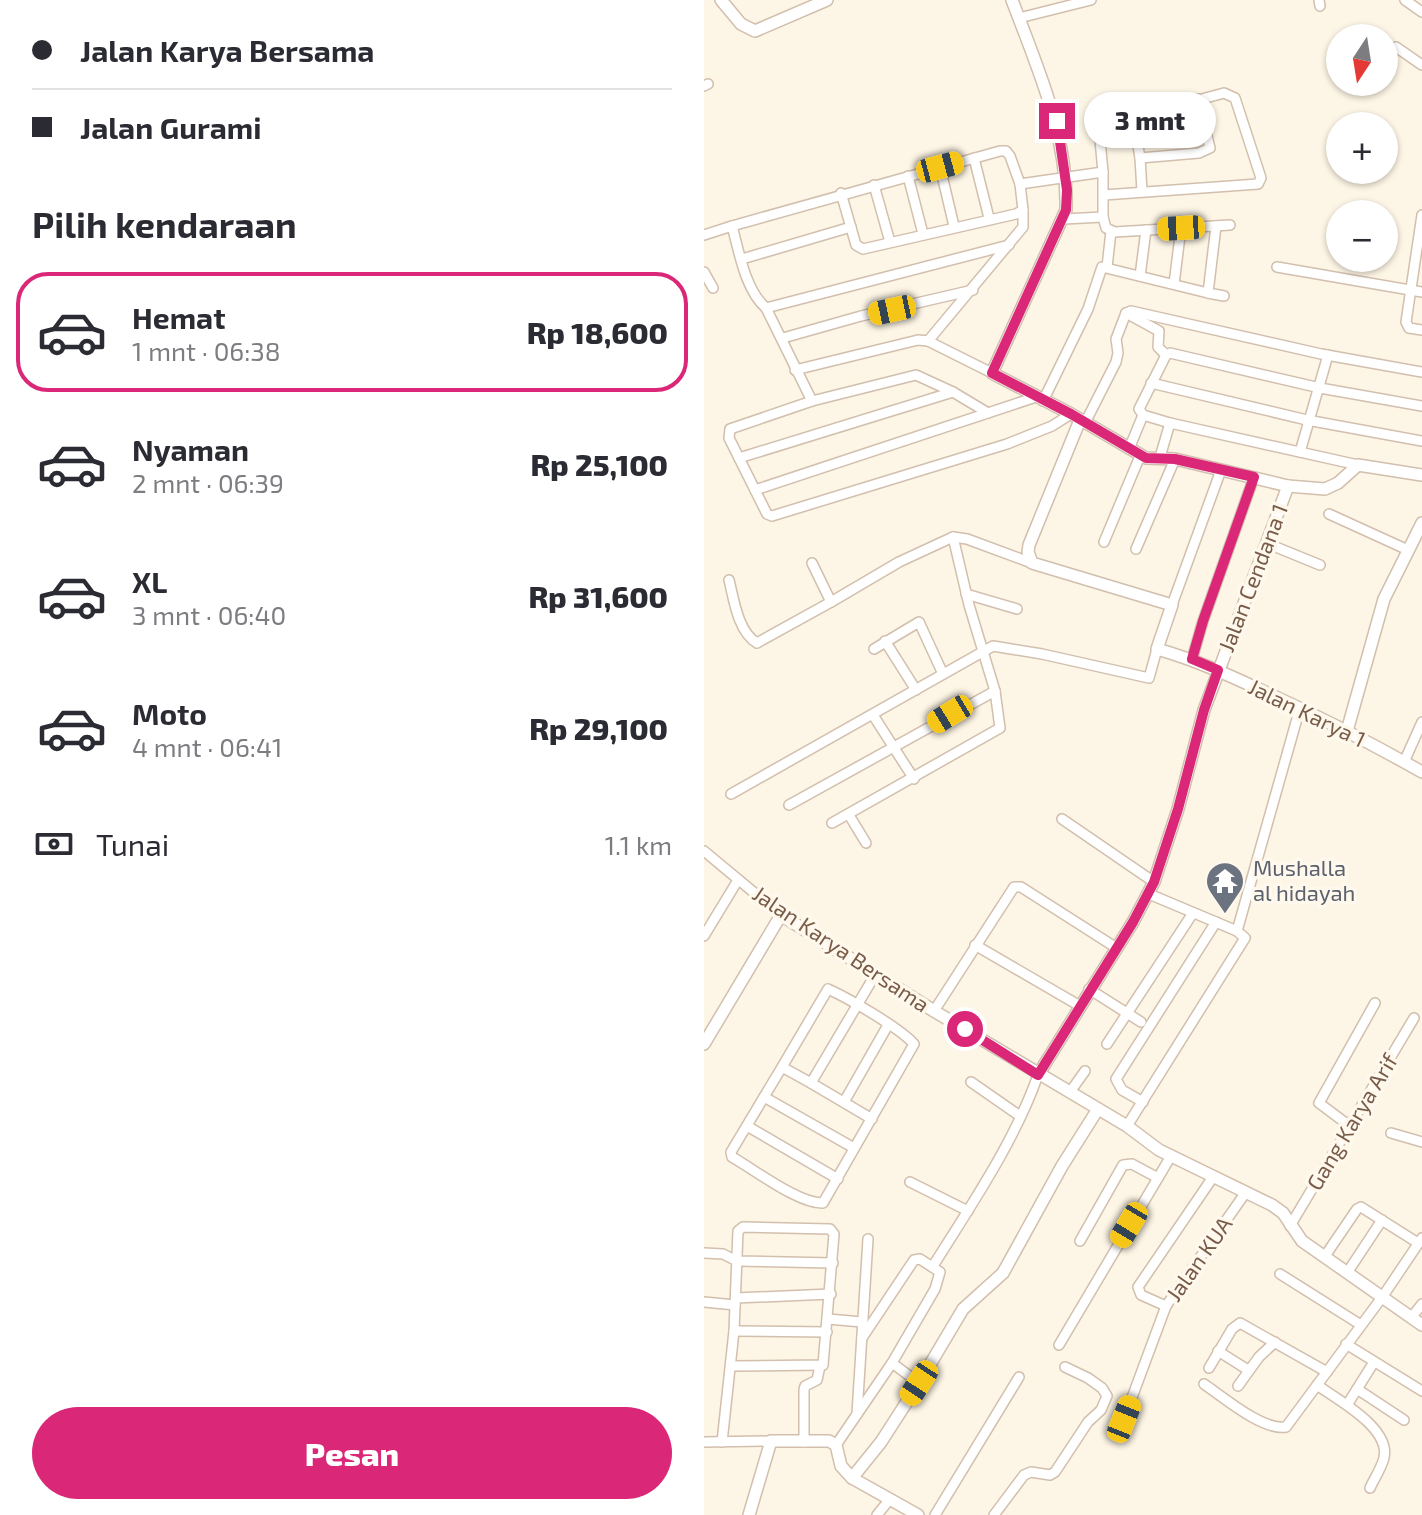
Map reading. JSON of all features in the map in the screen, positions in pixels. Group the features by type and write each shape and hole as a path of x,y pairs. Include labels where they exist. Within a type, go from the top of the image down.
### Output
{"street":[{"path":"721,0 741,24 755,31 827,0"},
{"path":"992,373 1066,210 1065,176 1057,121 1012,0"},
{"path":"1019,18 1091,0"},
{"path":"1405,0 1422,12"},
{"path":"1398,48 1422,65"},
{"path":"1104,195 1261,182 1235,98 1224,93 1107,123 1099,129 1106,228 1111,231 1230,225"},
{"path":"1140,158 1199,153 1210,148 1198,99"},
{"path":"1133,116 1142,191"},
{"path":"704,235 841,193 1006,151 1020,184 1023,227 928,341"},
{"path":"974,158 989,218"},
{"path":"940,167 954,226"},
{"path":"1020,184 1103,172"},
{"path":"908,176 923,234"},
{"path":"874,185 890,242"},
{"path":"841,193 856,245 860,248 1023,210"},
{"path":"1422,215 1406,326 1422,330"},
{"path":"1064,219 1103,217"},
{"path":"732,226 758,301 766,308 783,338 795,370 812,401"},
{"path":"1208,293 1216,226"},
{"path":"742,259 851,227"},
{"path":"1174,284 1181,228"},
{"path":"1140,276 1146,230"},
{"path":"1107,267 1111,231"},
{"path":"766,308 1009,245"},
{"path":"704,259 706,274 713,288"},
{"path":"755,490 988,413 1040,399 1088,309 1099,269 1107,267 1224,296"},
{"path":"1277,267 1422,292"},
{"path":"783,338 973,290"},
{"path":"1126,313 1131,311 1328,355 1422,372"},
{"path":"1126,313 1159,331 1158,347 1166,355"},
{"path":"1032,563 1029,545 1079,419 1116,362 1116,339 1126,313"},
{"path":"795,370 918,340 928,341 1152,460 1160,457 1175,459 1288,486 1330,488 1358,465"},
{"path":"1422,406 1320,388 1170,353 1166,355 1139,409 1143,415 1170,423 1358,465 1422,475"},
{"path":"1300,452 1328,355"},
{"path":"988,413 916,375 812,401 730,429 729,438 767,514 780,515 1079,419"},
{"path":"1151,383 1307,420 1422,441"},
{"path":"739,458 953,392"},
{"path":"1129,449 1143,415"},
{"path":"1160,457 1170,423"},
{"path":"1104,542 1140,456"},
{"path":"1136,549 1175,459"},
{"path":"731,794 983,650 1000,645 1149,678 1221,470"},
{"path":"1192,659 1254,477"},
{"name":"Jalan Cendana 1","path":"1038,1075 1149,894 1182,796 1204,710 1288,486"},
{"path":"1329,514 1408,550"},
{"path":"1347,731 1384,599 1421,527"},
{"path":"832,823 999,730 1001,724 995,691 966,594 953,537"},
{"path":"729,580 739,616 749,638 757,643 899,562 953,537 1172,605"},
{"path":"1266,543 1320,565"},
{"path":"812,563 831,602"},
{"path":"966,594 1017,609"},
{"path":"874,649 919,622 943,674"},
{"path":"885,641 916,690"},
{"name":"Jalan Karya 1","path":"1157,649 1192,659 1300,708 1422,772"},
{"path":"789,805 995,691"},
{"path":"1237,931 1300,708"},
{"path":"873,715 914,779"},
{"path":"1404,762 1422,722"},
{"path":"849,815 866,843"},
{"path":"1062,819 1154,882"},
{"name":"Jalan Karya Bersama","path":"704,851 781,915 875,975 1127,1126 1171,1156 1283,1213 1302,1241 1417,1321"},
{"path":"704,936 738,880"},
{"path":"934,1011 1014,887 1115,947"},
{"path":"1127,1126 1244,942 1243,935 1237,931 1149,894"},
{"path":"1107,1044 1193,913"},
{"path":"704,1044 781,915"},
{"path":"1143,1102 1122,1090 1116,1079 1216,922"},
{"path":"975,945 1080,1006"},
{"path":"811,1083 875,975"},
{"path":"826,989 857,1005 914,1044 827,1199 818,1204 732,1157 731,1152 826,989"},
{"path":"1089,989 1141,1022"},
{"path":"1351,1127 1319,1103 1375,1003"},
{"name":"Gang Karya Arif","path":"1290,1226 1414,1018"},
{"path":"844,1102 888,1025"},
{"path":"782,1067 872,1119"},
{"path":"1070,1092 1085,1071"},
{"path":"933,1266 968,1211 1029,1100 1038,1075"},
{"path":"971,1082 1020,1116"},
{"path":"764,1097 854,1148"},
{"path":"852,1478 881,1442 963,1309 1003,1273 1062,1166 1098,1109"},
{"path":"747,1126 838,1179"},
{"path":"1391,1133 1422,1142"},
{"path":"1059,1345 1171,1156"},
{"path":"1080,1241 1123,1165 1132,1164 1158,1178"},
{"path":"1166,1306 1141,1295 1138,1287 1213,1177"},
{"path":"910,1182 968,1211"},
{"name":"Jalan KUA","path":"1124,1419 1166,1306 1246,1192"},
{"path":"1204,1384 1258,1420 1277,1428 1286,1427 1383,1296 1420,1240 1362,1207 1357,1209 1325,1256"},
{"path":"1347,1273 1382,1220"},
{"path":"722,1442 734,1331 737,1236 743,1227 828,1228 834,1234 825,1362 820,1366 731,1366"},
{"path":"857,1414 868,1239"},
{"path":"704,1253 723,1254 737,1261 833,1263"},
{"path":"862,1338 914,1260 920,1259 940,1272 940,1279 892,1363 836,1445 838,1462 852,1478 918,1515"},
{"path":"1280,1274 1361,1325"},
{"path":"704,1302 831,1294"},
{"path":"1417,1321 1422,1304"},
{"path":"828,1319 862,1322"},
{"path":"1209,1368 1232,1329 1240,1323 1327,1372"},
{"path":"734,1331 827,1332"},
{"path":"1238,1386 1248,1370 1275,1342"},
{"path":"1346,1344 1422,1391"},
{"path":"1218,1351 1248,1370"},
{"path":"1347,1405 1374,1362"},
{"path":"892,1363 919,1383"},
{"path":"804,1442 804,1390 805,1386 817,1380 820,1366"},
{"path":"994,1515 1024,1475 1055,1472 1088,1422 1101,1410 1107,1396 1102,1388 1065,1367"},
{"path":"935,1515 1019,1377"},
{"path":"1317,1385 1369,1423 1384,1447 1383,1462 1370,1488"},
{"path":"1357,1389 1404,1420"},
{"path":"749,1515 771,1441"},
{"path":"704,1442 829,1441 836,1445"},
{"path":"877,1515 890,1499"}],"place":[{"name":"Mushalla al hidayah","path":"1225,915"}],"route":[{"path":"965,1029 1038,1075 1149,894 1178,809 1218,670 1192,659 1254,477 1175,459 1160,457 1152,460 1140,456 1071,414 992,373 1064,219 1067,190 1057,121"}]}
